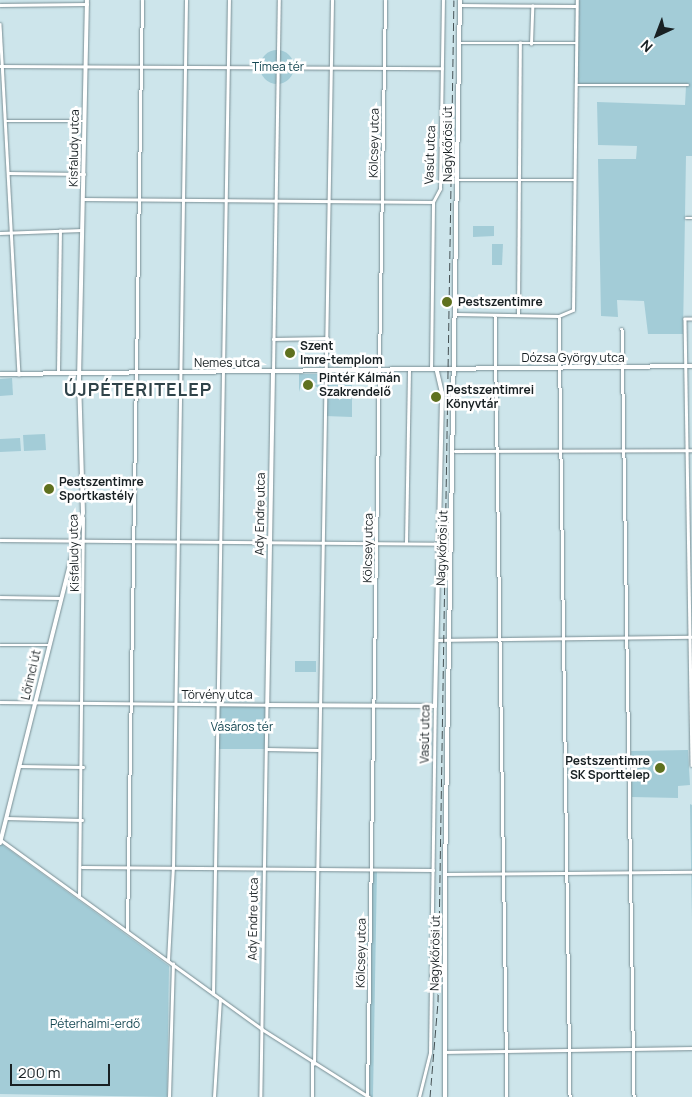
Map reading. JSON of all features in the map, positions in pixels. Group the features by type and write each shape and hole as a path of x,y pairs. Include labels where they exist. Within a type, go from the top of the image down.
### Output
{"street":[{"path":"127,931 142,0"},
{"path":"168,961 173,867 186,0"},
{"path":"213,994 229,0"},
{"name":"Ady Endre utca","path":"261,1097 279,0"},
{"path":"312,1097 324,544 332,0"},
{"name":"Kölcsey utca","path":"368,1096 385,0"},
{"name":"Vasút utca","path":"431,370 433,202 440,189 443,0"},
{"name":"Nagykőrösi út","path":"445,1097 443,1052 455,451 453,370 459,180 460,0"},
{"path":"522,0 522,6"},
{"path":"456,314 559,316 573,310 577,0"},
{"path":"0,5 87,2"},
{"name":"Kisfaludy utca","path":"79,897 82,867 85,542 80,373 87,2"},
{"path":"460,5 576,6"},
{"path":"531,44 532,6"},
{"path":"0,24 20,374"},
{"path":"459,43 576,43"},
{"path":"518,314 520,43"},
{"path":"1,66 442,68"},
{"path":"577,85 688,85"},
{"path":"6,121 84,121"},
{"path":"8,173 84,174"},
{"path":"459,180 575,180"},
{"path":"84,199 433,202"},
{"path":"686,218 692,218"},
{"path":"0,234 82,230"},
{"path":"58,373 60,231"},
{"path":"494,315 498,451 507,1097"},
{"path":"559,316 570,1097"},
{"path":"692,319 685,319 692,765"},
{"path":"622,329 634,1097"},
{"path":"273,339 327,338"},
{"name":"Dózsa György utca","path":"453,370 692,366"},
{"path":"406,544 409,370"},
{"name":"Nemes utca","path":"0,374 453,370"},
{"name":"Vasút utca","path":"419,1097 429,1059 442,393 437,371"},
{"path":"455,451 692,450"},
{"name":"Lőrinci út","path":"0,841 48,645 83,513"},
{"path":"0,540 269,544 439,544"},
{"path":"0,597 60,598"},
{"path":"436,640 691,637"},
{"path":"0,645 48,645"},
{"name":"Törvény utca","path":"0,702 84,705 435,706"},
{"path":"266,749 319,750"},
{"path":"19,766 82,767"},
{"path":"6,818 82,820"},
{"path":"0,841 262,1029 368,1096"},
{"path":"82,867 433,870"},
{"path":"446,874 629,871 692,872"},
{"path":"169,1097 173,964"},
{"path":"214,1097 220,999"},
{"path":"443,1052 569,1048 692,1048"}],"green space":[{"path":"575,0 692,0 692,156 686,156 683,334 648,334 644,301 617,300 618,317 601,316 598,159 636,159 637,146 598,145 597,102 685,105 686,86 574,84"},
{"name":"Tímea tér","path":"277,50 289,55 294,67 289,79 277,84 265,79 260,67 265,55"},
{"path":"473,226 494,226 494,236 473,237"},
{"path":"492,244 503,244 502,265 492,265"},
{"path":"345,371 345,385 352,385 352,417 325,416 326,372"},
{"path":"299,374 324,374 324,391 315,386 317,384 311,379 301,384 299,392"},
{"path":"12,378 13,395 0,396 0,379"},
{"path":"45,434 46,450 24,451 23,435"},
{"path":"20,438 21,451 0,452 0,439"},
{"path":"295,661 316,661 316,672 295,672"},
{"name":"Vásáros tér","path":"218,705 267,705 266,749 216,749"},
{"name":"Pestszentimre SK Sporttelep","path":"688,750 690,785 678,786 678,798 632,797 631,751"},
{"path":"690,804 692,805 692,921 690,807"},
{"name":"Péterhalmi-erdő","path":"0,843 169,966 167,1097 0,1094"},
{"path":"377,869 373,1097 369,1097 371,870"}],"railway":[{"path":"430,1097 438,1002 454,0"}],"place":[{"name":"Pestszentimre","path":"447,302"},
{"name":"Szent Imre-templom","path":"290,353"},
{"name":"Pintér Kálmán Szakrendelő","path":"308,385"},
{"name":"Pestszentimrei Könyvtár","path":"436,397"},
{"name":"Pestszentimre Sportkastély","path":"49,489"},
{"name":"Pestszentimre SK Sporttelep","path":"660,768"}],"district":[{"name":"ÚJPÉTERITELEP","path":"138,389"}]}
